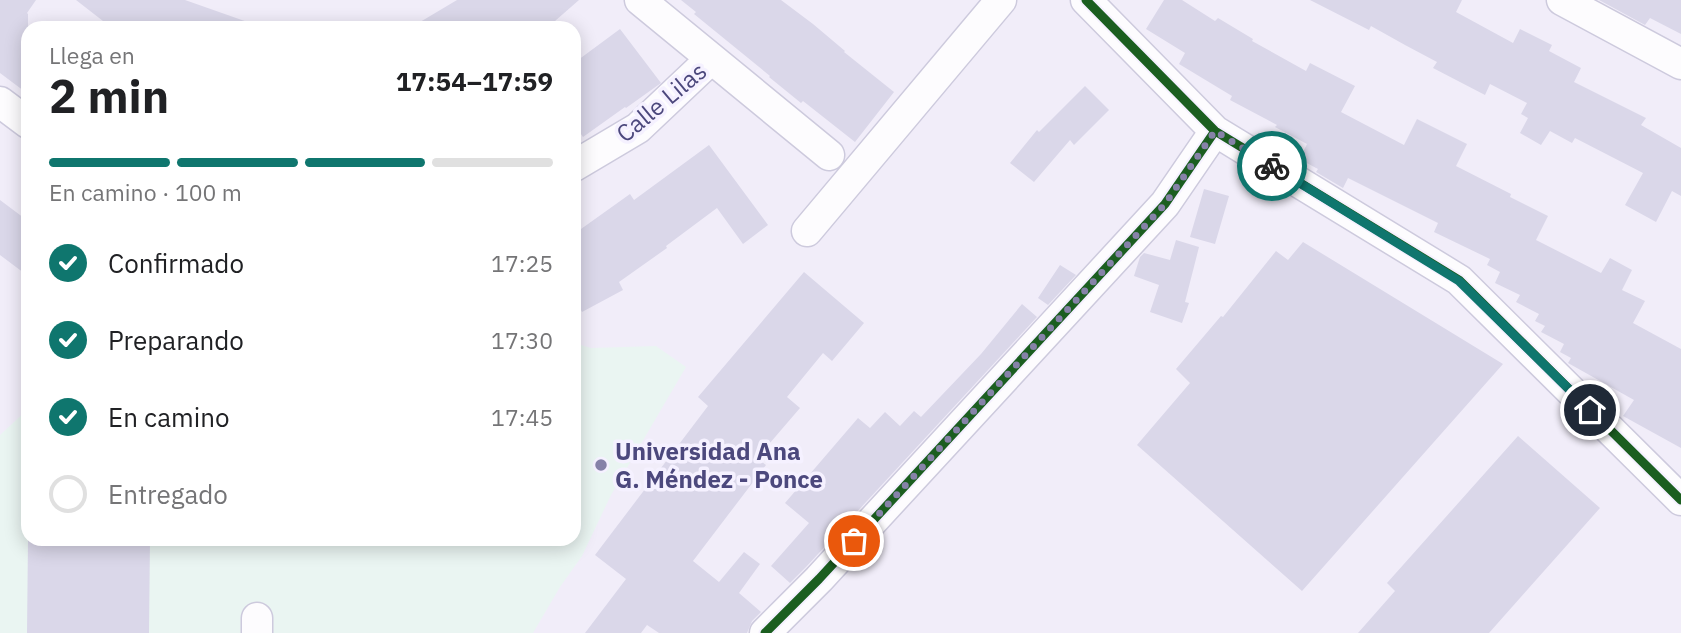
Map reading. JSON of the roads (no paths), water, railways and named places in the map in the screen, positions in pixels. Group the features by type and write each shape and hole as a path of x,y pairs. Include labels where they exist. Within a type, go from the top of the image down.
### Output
{"street":[{"name":"Calle Lilas","path":"640,0 829,155"},
{"path":"807,231 1001,0"},
{"path":"1086,0 1215,131 1459,281 1681,500"},
{"path":"1562,0 1681,64"},
{"name":"Calle Lilas","path":"581,162 638,128 712,59"},
{"path":"0,102 21,118"},
{"path":"765,633 819,579 1165,204 1215,131"}],"place":[{"name":"Universidad Ana G. Méndez - Ponce","path":"601,465"}]}
